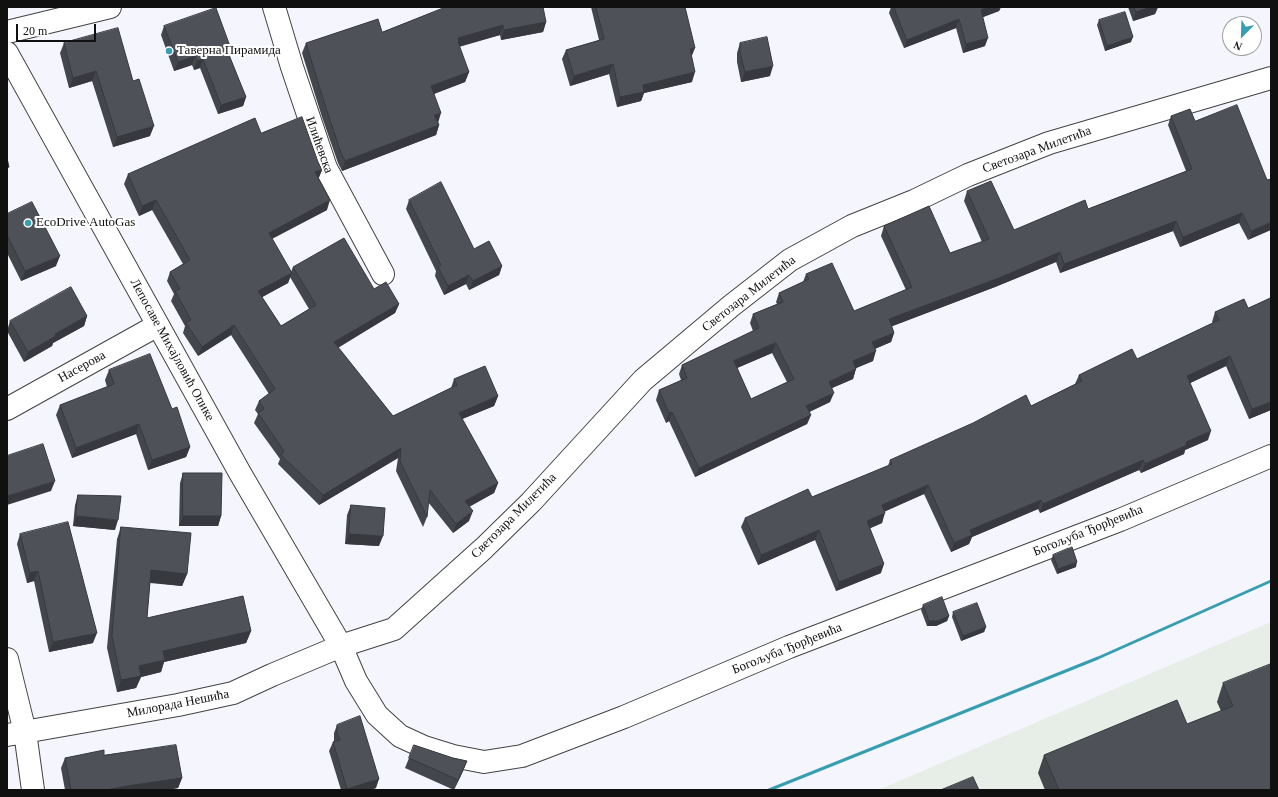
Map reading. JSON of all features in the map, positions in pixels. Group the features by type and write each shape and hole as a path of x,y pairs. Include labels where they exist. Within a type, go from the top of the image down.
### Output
{"street":[{"path":"7,32 110,7"},
{"name":"Илићевска","path":"274,7 292,67 326,168 383,274"},
{"name":"Лепосаве Михајловић Опике","path":"7,53 240,474 340,646"},
{"name":"Светозара Милетића","path":"340,646 394,629 484,548 531,502 643,380 731,306 790,260 852,226 914,201 968,175 1049,143 1271,78"},
{"name":"Насерова","path":"7,408 158,325"},
{"name":"Богољуба Ђорђевића","path":"340,646 356,681 377,714 400,736 424,747 453,756 484,762 522,756 624,717 796,644 1120,520 1271,456"},
{"name":"Милорада Нешића","path":"16,733 178,706 233,693 340,646"},
{"path":"7,659 16,733 33,790"}],"shaded area":[{"path":"1271,622 1271,790 878,790"}],"building":[{"path":"446,7 543,7 546,22 504,30 503,25 458,38 458,42 469,72 431,86 441,113 434,115 439,125 345,161 326,108 306,43 378,19 382,32"},
{"path":"596,7 685,7 695,48 690,49 695,72 643,85 644,92 620,97 613,64 574,76 566,50 604,39"},
{"path":"894,7 989,7 981,10 988,38 966,44 959,19 907,40"},
{"path":"1134,7 1151,7 1136,12"},
{"path":"216,8 231,49 227,50 246,97 221,105 203,59 197,61 195,56 178,62 164,26"},
{"path":"1125,12 1133,37 1107,46 1099,20"},
{"path":"118,28 133,81 139,79 154,126 117,137 96,71 73,78 64,43"},
{"path":"767,37 773,66 745,72 740,52 740,43"},
{"path":"1237,105 1267,180 1271,179 1271,222 1251,231 1242,213 1183,237 1176,221 1064,264 1060,252 999,278 889,319 894,333 872,342 876,351 853,361 856,369 829,382 834,393 806,406 811,415 699,468 672,412 669,413 659,390 687,378 682,365 759,328 753,314 783,302 779,293 809,279 806,274 832,263 854,311 912,287 884,226 929,206 950,253 989,239 967,191 991,181 1014,230 1085,200 1088,209 1192,169 1171,116 1190,109 1195,121","holes":["776,343 794,379 751,399 734,361"]},
{"path":"302,117 322,170 315,172 330,200 269,233 292,273 258,291 281,326 316,305 293,267 344,238 374,289 386,282 399,304 334,342 393,416 457,385 454,379 485,366 498,396 459,413 498,483 465,501 473,511 456,524 430,490 427,517 400,461 401,448 323,495 281,455 284,451 258,413 264,409 259,401 275,389 234,325 202,347 186,323 191,320 175,291 180,289 170,272 190,260 156,200 142,206 128,174 255,118 261,133"},
{"path":"441,182 474,249 489,241 502,266 473,281 469,275 448,286 438,267 441,265 409,200"},
{"path":"32,202 60,256 25,271 7,235 7,214"},
{"path":"71,287 87,316 55,334 56,336 28,352 10,321"},
{"path":"1271,298 1271,402 1252,409 1230,356 1187,376 1211,431 1186,442 1187,445 1145,464 1143,460 1043,504 1041,500 970,530 972,535 954,543 928,485 882,505 885,513 867,521 884,564 839,582 819,530 761,555 745,518 808,489 812,497 892,464 890,460 973,423 1026,395 1031,406 1082,381 1079,375 1132,349 1137,359 1219,320 1215,312 1244,299 1248,308"},
{"path":"150,354 172,409 177,407 190,447 152,460 139,424 76,448 60,405 114,384 109,370"},
{"path":"43,444 55,481 7,496 7,456"},
{"path":"183,473 222,473 221,516 183,516"},
{"path":"78,495 121,496 118,520 76,516"},
{"path":"351,505 385,508 383,536 349,534"},
{"path":"68,522 97,633 53,642 38,571 30,573 20,534"},
{"path":"121,527 191,533 187,574 151,570 147,618 243,596 251,631 163,651 165,660 139,666 141,676 121,680 112,636"},
{"path":"1072,547 1077,562 1058,569 1053,555"},
{"path":"942,597 949,616 938,621 929,621 923,605"},
{"path":"977,603 986,627 963,636 953,612"},
{"path":"1271,664 1271,790 1059,790 1044,755 1177,700 1187,724 1233,706 1223,683"},
{"path":"360,716 379,779 347,789 333,742 340,740 337,733 337,725"},
{"path":"176,745 182,778 106,790 71,790 65,758 104,750 104,755"},
{"path":"414,745 467,761 458,780 409,758"},
{"path":"973,777 979,790 941,790"}],"railway":[{"path":"769,790 1098,658 1271,581"}],"place":[{"name":"Таверна Пирамида","path":"169,51"},
{"name":"EcoDrive AutoGas","path":"28,223"}]}
